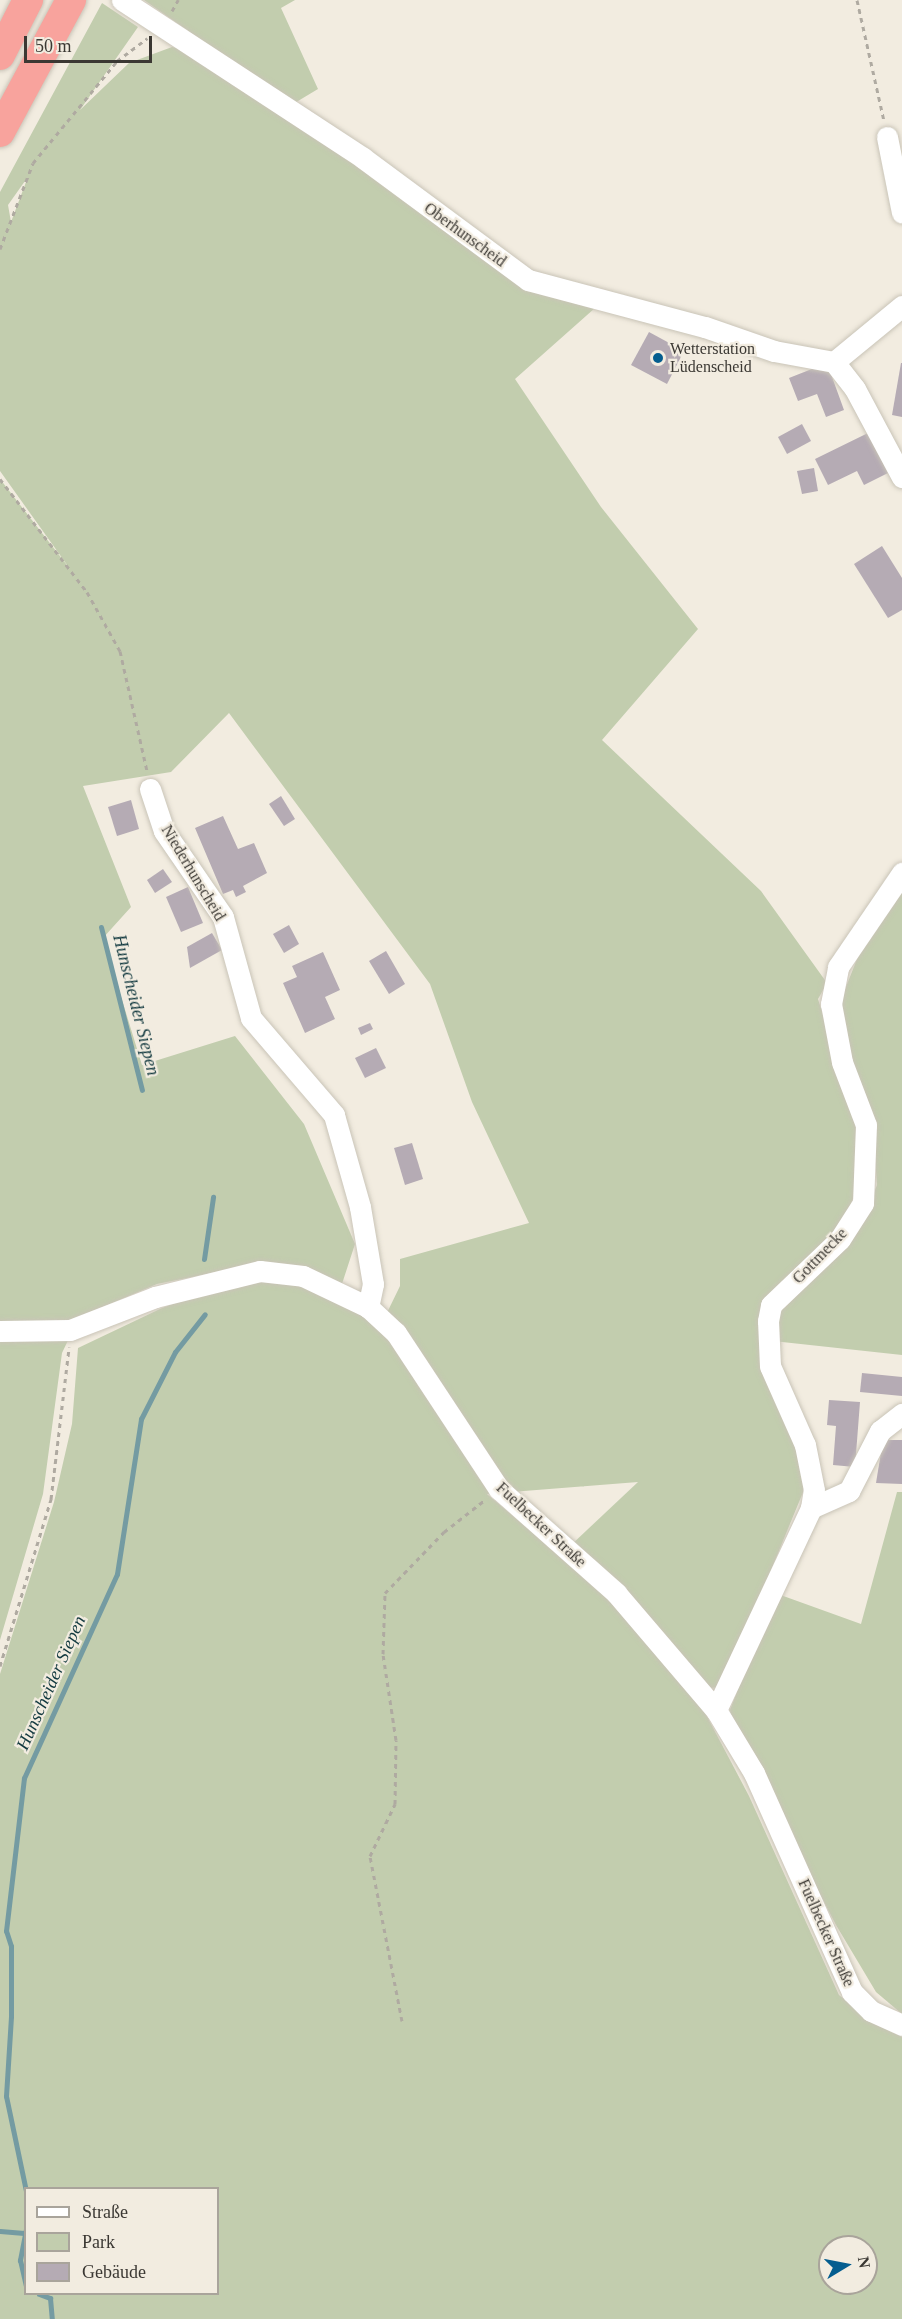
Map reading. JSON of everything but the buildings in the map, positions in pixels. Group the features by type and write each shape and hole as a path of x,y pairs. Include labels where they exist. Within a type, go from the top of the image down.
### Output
{"highway":[{"path":"0,55 28,0"},
{"path":"0,132 71,0"}],"street":[{"name":"Oberhunscheid","path":"131,6 363,158 528,280 705,327 774,351 834,362"},
{"path":"893,141 902,213"},
{"path":"902,306 834,362 855,389 902,477"},
{"name":"Niederhunscheid","path":"150,789 165,831 223,917 251,1018 334,1115 360,1207 373,1284 368,1307"},
{"name":"Gottmecke","path":"716,1710 811,1508 814,1490 806,1446 770,1366 768,1322 771,1305 840,1239 863,1203 869,1143 842,1062 831,1004 838,967 902,873"},
{"name":"Fuelbecker Straße","path":"0,1331 70,1330 155,1297 260,1271 303,1276 368,1307 396,1333 499,1489 616,1593 716,1710 754,1773 852,1992 871,2011 902,2025"},
{"path":"811,1508 849,1491 880,1431 902,1414"}],"path":[{"path":"857,0 893,141"},
{"path":"0,249 33,163 117,61 163,26"},
{"path":"0,478 87,592 120,651 150,789"},
{"path":"0,1666 51,1499 64,1422 70,1330"},
{"path":"402,2021 370,1856 395,1804 396,1740 383,1654 385,1593 444,1532 499,1489"}],"green space":[{"path":"144,0 295,0 281,8 318,89 293,104"},
{"path":"102,3 138,27 80,110 129,63 172,47 195,52 503,267 595,308 515,379 601,507 698,629 602,740 761,891 827,983 818,999 858,1126 862,1179 843,1221 761,1306 761,1361 802,1457 806,1485 723,1687 709,1688 570,1546 638,1482 487,1494 612,1600 701,1705 749,1796 839,1995 873,2023 902,2037 902,2319 0,2319 0,1674 54,1502 72,1424 78,1348 162,1308 260,1271 262,1263 157,1284 79,1317 62,1353 43,1494 0,1640 0,479 70,569 0,471 0,192","holes":["26,182 11,222 8,205","229,713 430,984 472,1102 529,1223 400,1259 400,1286 383,1321 340,1290 355,1244 304,1124 235,1036 142,1065 103,938 131,907 83,786 171,772"]},
{"path":"902,893 902,1355 773,1341 781,1310 869,1206 877,1185 873,1129 849,1060 840,1002 859,954"},
{"path":"897,1492 902,1492 902,2014 876,1992 836,1925 733,1727 730,1710 775,1593 861,1624"}],"waterway":[{"name":"Hunscheider Siepen","path":"101,927 142,1090"},
{"name":"Hunscheider Siepen","path":"204,1259 213,1197"},
{"name":"Hunscheider Siepen","path":"25,2187 6,2096 11,2016 11,1946 6,1931 24,1778 117,1574 141,1419 175,1352 205,1314"},
{"path":"0,2231 24,2233"},
{"name":"Hunscheider Siepen","path":"24,2239 20,2260 24,2277"},
{"name":"Hunscheider Siepen","path":"42,2295 50,2298 52,2319"}],"place":[{"name":"Wetterstation Lüdenscheid","path":"658,358"}]}
